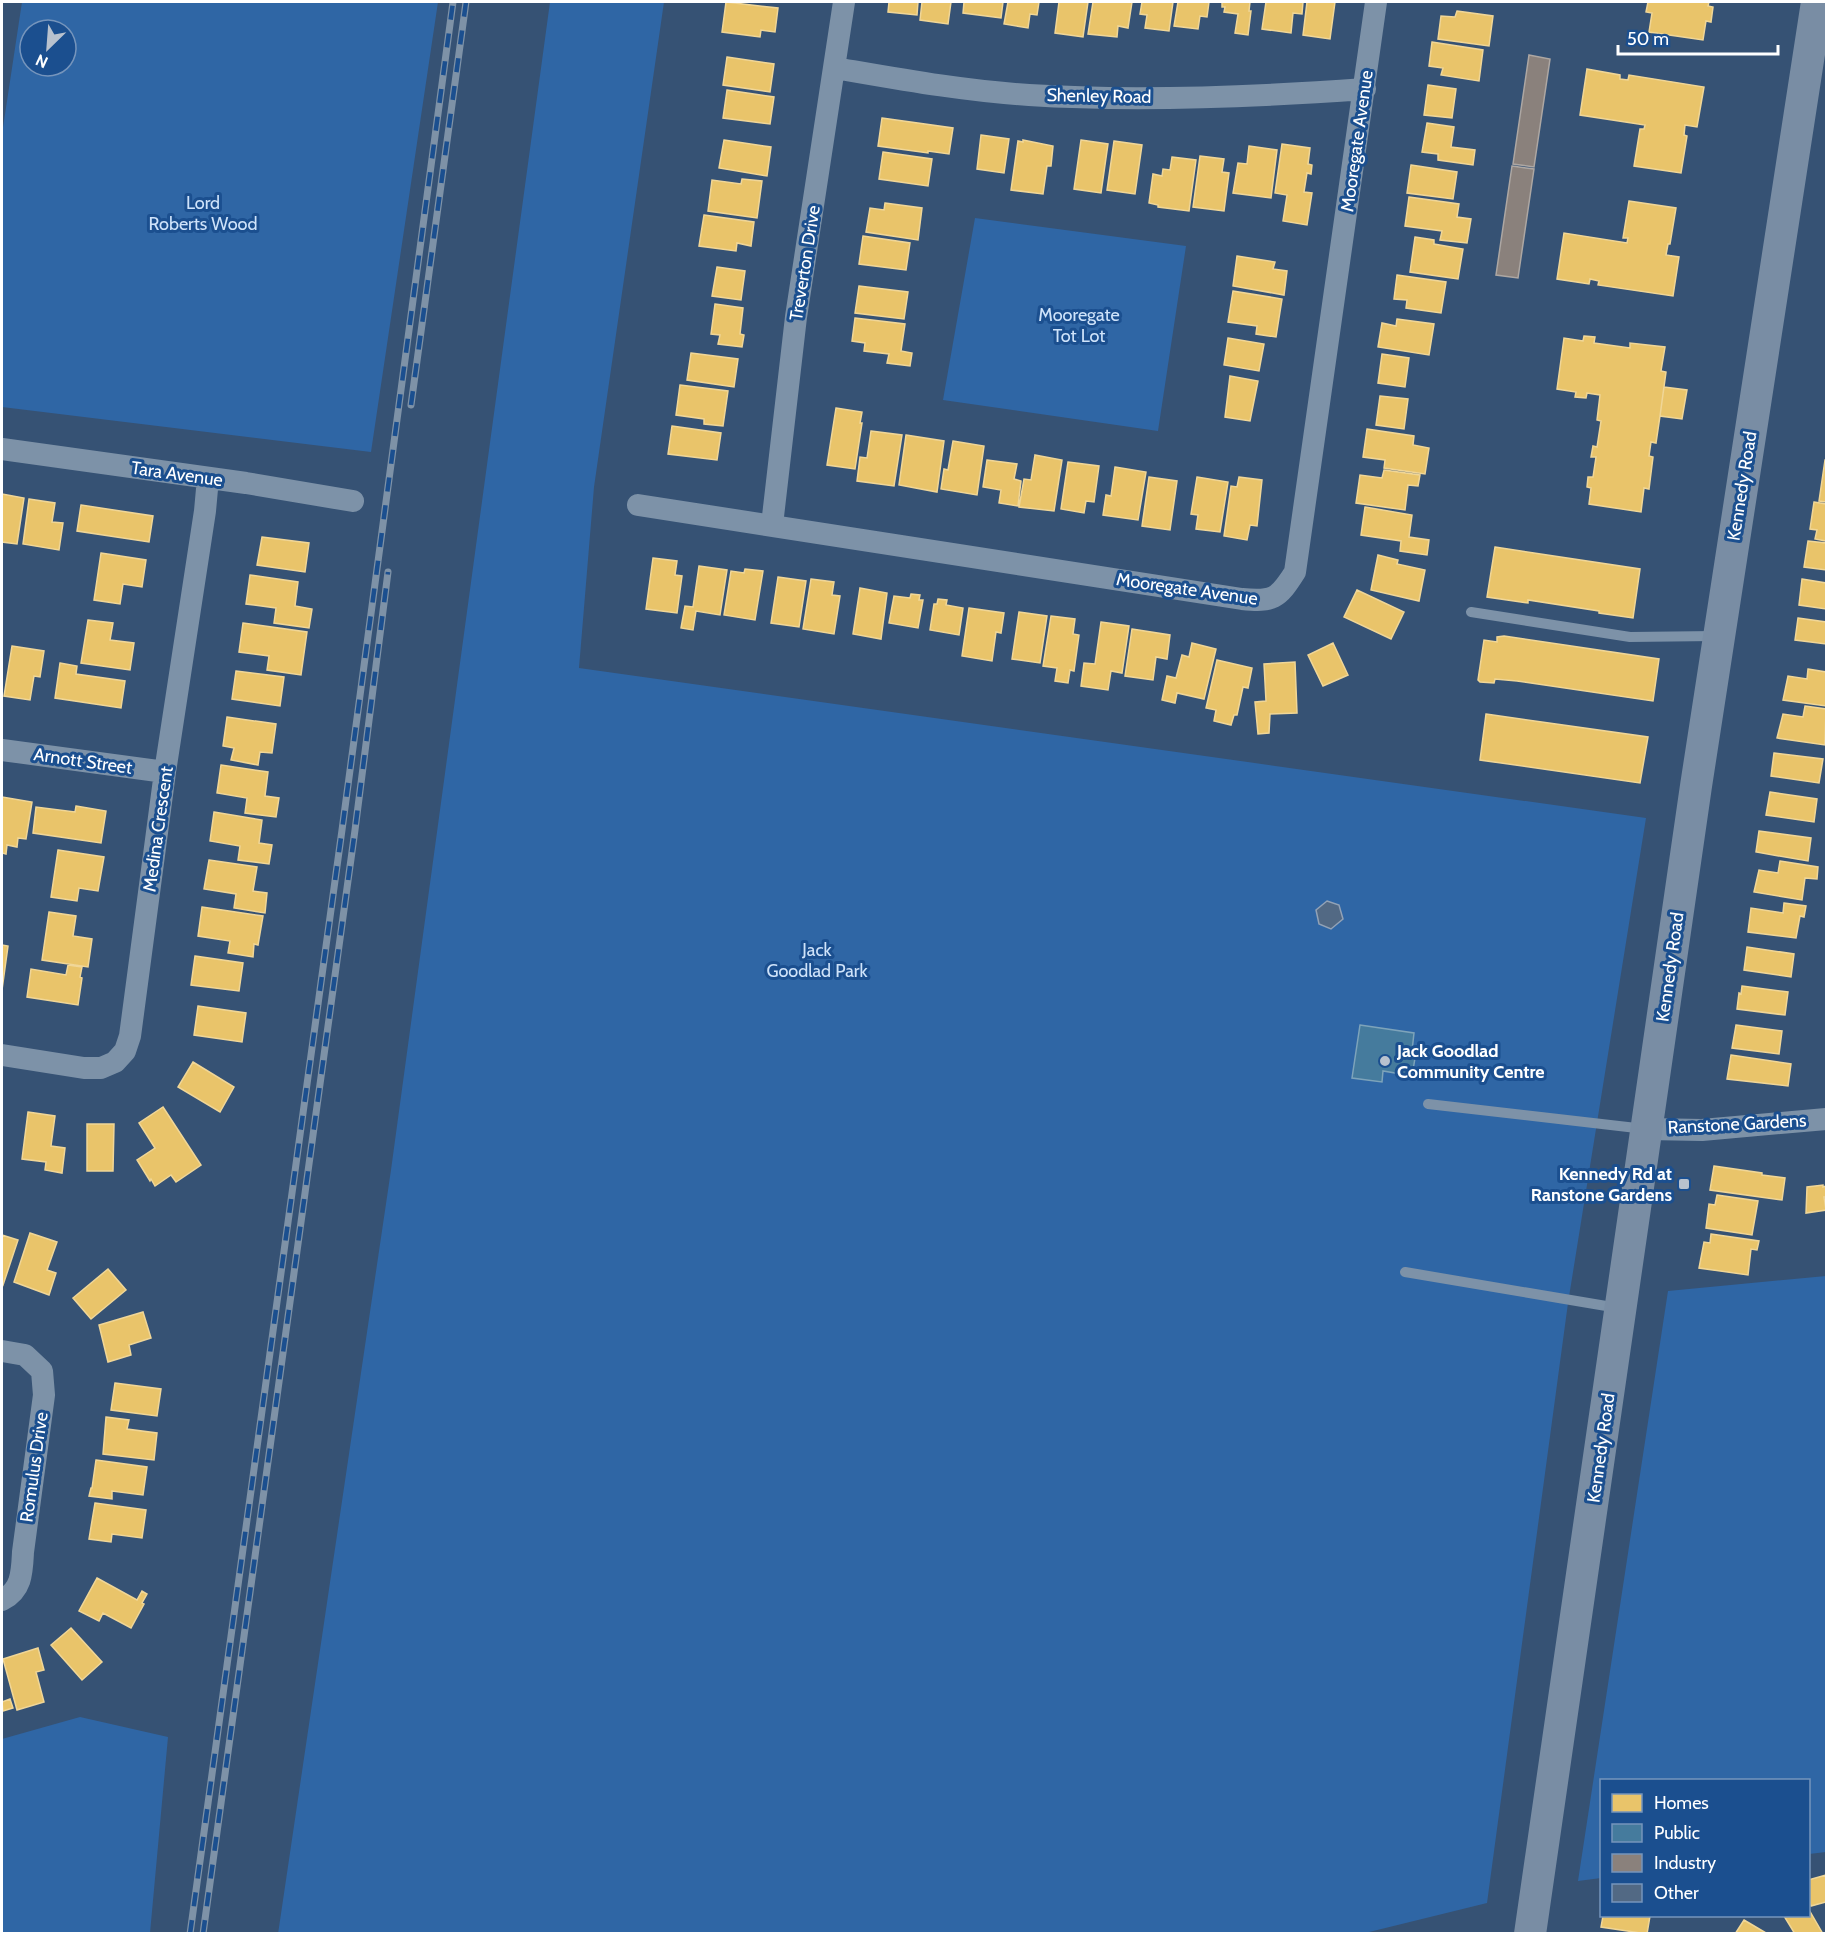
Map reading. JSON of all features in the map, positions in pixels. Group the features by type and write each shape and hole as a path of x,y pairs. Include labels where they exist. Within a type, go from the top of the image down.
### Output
{"main road":[{"name":"Kennedy Road","path":"1530,1934 1719,636 1817,2"}],"street":[{"name":"Treverton Drive","path":"772,525 793,341 844,2"},
{"name":"Mooregate Avenue","path":"638,506 1264,601 1282,592 1295,572 1376,2"},
{"name":"Shenley Road","path":"835,68 953,87 1028,95 1246,96 1365,89"},
{"name":"Tara Avenue","path":"2,449 353,501"},
{"name":"Medina Crescent","path":"2,1055 84,1068 101,1068 115,1062 124,1051 130,1036 165,772 206,511 208,478"},
{"name":"Arnott Street","path":"2,750 165,772"},
{"name":"Ranstone Gardens","path":"1647,1129 1702,1130 1827,1119"},
{"name":"Romulus Drive","path":"2,1351 25,1355 42,1371 44,1395 24,1541 22,1578 9,1596 2,1600"}],"lane":[{"path":"1471,612 1630,636 1719,636"},
{"path":"1428,1104 1647,1129"},
{"path":"1405,1272 1621,1308"}],"green space":[{"name":"Lord Roberts Wood","path":"22,2 438,2 371,452 2,407 2,134 18,28 18,78 78,78 78,18 20,18"},
{"name":"Jack Goodlad Park","path":"550,2 664,2 594,487 579,668 1646,818 1568,1303 1487,1903 1361,1934 278,1934 391,1170"},
{"name":"Mooregate Tot Lot","path":"975,218 1186,246 1158,431 943,400"},
{"path":"1826,1276 1826,1852 1810,1854 1810,1779 1600,1779 1600,1878 1578,1881 1668,1291"},
{"path":"80,1717 168,1737 150,1933 2,1933 2,1739"}],"building: Homes":[{"path":"726,2 778,8 775,32 761,30 760,37 722,32"},
{"path":"889,2 918,2 917,15 888,12"},
{"path":"922,2 951,2 948,24 920,20"},
{"path":"964,2 1003,2 1001,18 963,13"},
{"path":"1008,2 1039,2 1037,15 1030,14 1028,28 1004,24"},
{"path":"1059,2 1088,2 1083,37 1055,33"},
{"path":"1093,2 1132,2 1128,28 1118,26 1117,37 1088,34"},
{"path":"1142,2 1173,2 1169,31 1145,28 1147,15 1140,14"},
{"path":"1178,2 1209,2 1207,17 1200,16 1198,29 1174,26"},
{"path":"1222,2 1250,2 1248,35 1235,33 1238,14 1224,12 1225,7 1222,7"},
{"path":"1266,2 1303,2 1302,14 1293,13 1291,33 1262,29"},
{"path":"1307,2 1335,2 1330,39 1303,35"},
{"path":"1648,2 1709,2 1708,6 1713,7 1711,22 1706,21 1703,40 1649,32 1652,13 1646,12"},
{"path":"1457,11 1493,16 1489,46 1438,39 1441,16 1455,17"},
{"path":"1432,42 1483,50 1479,81 1441,75 1443,68 1429,66"},
{"path":"727,57 774,64 770,92 723,85"},
{"path":"1587,69 1620,75 1620,79 1628,80 1629,75 1704,87 1697,127 1685,125 1684,135 1687,136 1681,173 1634,166 1640,129 1644,129 1645,125 1580,115"},
{"path":"1428,85 1456,89 1452,118 1424,115"},
{"path":"727,90 774,97 770,124 723,118"},
{"path":"882,118 953,128 949,154 878,146"},
{"path":"1427,123 1454,127 1451,147 1475,150 1473,165 1438,160 1438,154 1422,152"},
{"path":"981,135 1009,139 1004,173 977,169"},
{"path":"724,140 771,147 767,176 719,168"},
{"path":"1023,140 1053,146 1051,166 1047,166 1043,194 1011,190 1018,141 1023,142"},
{"path":"1081,140 1108,144 1101,193 1074,189"},
{"path":"1114,141 1142,145 1135,194 1107,190"},
{"path":"1282,144 1310,148 1308,164 1312,165 1311,174 1307,173 1304,192 1312,193 1307,225 1283,221 1287,195 1275,193"},
{"path":"1249,146 1277,150 1271,198 1233,193 1238,163 1247,164"},
{"path":"883,152 932,159 928,186 879,179"},
{"path":"1200,156 1224,159 1222,172 1229,173 1224,211 1193,207"},
{"path":"1172,157 1196,160 1189,211 1158,207 1158,205 1149,203 1153,174 1162,176 1163,169 1170,170"},
{"path":"1411,165 1457,172 1453,199 1407,193"},
{"path":"742,179 762,181 757,218 708,211 712,180 741,184"},
{"path":"1409,197 1459,204 1457,217 1471,219 1467,243 1440,240 1442,231 1405,226"},
{"path":"1629,201 1676,208 1666,255 1679,257 1673,296 1598,285 1599,281 1590,279 1589,284 1557,279 1564,233 1627,243 1628,238 1623,238"},
{"path":"885,203 922,208 918,240 866,232 870,208 884,210"},
{"path":"704,215 754,222 751,246 737,243 736,251 699,246"},
{"path":"863,236 910,243 906,270 859,264"},
{"path":"1415,237 1434,240 1434,244 1463,249 1458,279 1410,272"},
{"path":"1237,256 1275,262 1273,269 1287,271 1284,295 1233,286"},
{"path":"717,267 745,271 741,300 712,296"},
{"path":"1397,275 1446,282 1441,313 1406,308 1407,300 1394,299"},
{"path":"859,286 908,292 904,319 855,313"},
{"path":"1233,291 1282,299 1276,337 1256,334 1257,326 1228,322"},
{"path":"715,304 743,308 740,334 744,335 742,347 718,344 720,335 711,334"},
{"path":"855,318 905,324 901,351 912,353 910,366 887,363 889,354 864,351 865,343 852,341"},
{"path":"1397,319 1434,324 1429,355 1378,347 1382,323 1396,326"},
{"path":"1584,336 1595,337 1594,343 1630,348 1630,343 1665,347 1661,371 1666,372 1660,416 1656,443 1651,442 1649,456 1653,457 1649,489 1644,488 1641,512 1589,504 1591,488 1587,487 1588,477 1593,477 1596,457 1591,457 1593,446 1597,447 1601,421 1597,420 1600,395 1587,393 1586,398 1575,397 1576,392 1557,389 1564,338 1583,341"},
{"path":"1228,338 1264,344 1259,371 1224,365"},
{"path":"691,353 738,359 734,387 687,380"},
{"path":"1382,354 1409,358 1405,387 1378,383"},
{"path":"1230,376 1258,381 1250,421 1225,417"},
{"path":"680,385 728,391 723,426 704,424 704,419 676,415"},
{"path":"1664,387 1687,390 1682,419 1660,416"},
{"path":"1380,396 1408,399 1404,429 1376,425"},
{"path":"836,408 862,412 855,469 827,465"},
{"path":"672,426 721,433 717,460 668,454"},
{"path":"1367,429 1414,436 1413,445 1429,448 1425,474 1384,468 1385,460 1363,457"},
{"path":"871,431 902,435 894,486 857,481 860,457 867,458"},
{"path":"906,435 944,441 937,492 899,485"},
{"path":"953,441 984,446 977,495 941,489 944,469 948,470"},
{"path":"1035,455 1062,460 1054,511 1019,507 1024,479 1031,480"},
{"path":"987,460 1017,464 1014,479 1021,481 1018,506 999,503 1001,490 983,487"},
{"path":"1826,460 1826,502 1819,501"},
{"path":"1068,462 1099,466 1094,502 1086,501 1084,513 1061,509"},
{"path":"1115,467 1146,472 1138,520 1103,515 1106,495 1111,496"},
{"path":"1384,470 1420,475 1418,486 1408,485 1405,510 1356,503 1360,475 1382,478"},
{"path":"1149,477 1177,481 1170,530 1142,526"},
{"path":"1197,477 1228,482 1220,532 1196,529 1198,515 1191,514"},
{"path":"1239,477 1262,480 1257,526 1250,525 1247,540 1224,536 1231,486 1237,487"},
{"path":"2,494 24,498 17,544 2,542"},
{"path":"29,499 55,503 52,522 63,523 59,550 23,544"},
{"path":"1814,502 1826,504 1826,541 1815,539 1817,530 1810,529"},
{"path":"81,505 153,516 149,542 77,531"},
{"path":"1365,507 1412,515 1409,537 1429,540 1427,555 1400,551 1401,541 1361,535"},
{"path":"262,537 309,543 305,572 257,565"},
{"path":"1808,541 1826,543 1826,570 1804,567"},
{"path":"1495,547 1640,569 1633,618 1528,600 1528,603 1487,597"},
{"path":"101,553 146,560 142,587 123,584 120,604 94,600"},
{"path":"1378,555 1398,560 1397,564 1425,570 1419,601 1371,590"},
{"path":"653,558 677,561 675,575 682,576 677,613 646,609"},
{"path":"699,566 727,570 720,615 696,611 693,630 681,628 685,606 693,607"},
{"path":"745,569 763,571 755,620 724,615 731,571 744,573"},
{"path":"250,575 298,582 295,606 312,609 309,628 274,623 276,608 246,604"},
{"path":"778,577 806,581 799,627 771,623"},
{"path":"811,579 834,582 832,595 840,596 834,634 803,629"},
{"path":"1802,579 1826,583 1826,609 1799,605"},
{"path":"860,588 887,593 881,639 853,634"},
{"path":"1357,590 1404,612 1391,639 1344,617"},
{"path":"911,594 920,595 919,600 923,600 918,628 889,623 894,596 910,598"},
{"path":"938,599 947,600 946,605 963,608 959,635 930,630 934,604 937,604"},
{"path":"969,608 1004,613 1001,633 996,632 992,661 962,656"},
{"path":"1019,612 1047,616 1040,663 1012,659"},
{"path":"1051,616 1075,619 1073,634 1079,635 1074,671 1070,670 1068,683 1055,681 1057,668 1043,666"},
{"path":"1798,618 1826,622 1826,644 1795,640"},
{"path":"88,620 113,623 110,640 134,643 130,670 81,663"},
{"path":"1101,622 1129,626 1122,673 1111,671 1108,690 1081,686 1084,663 1095,664"},
{"path":"243,623 307,632 301,675 267,670 269,656 239,652"},
{"path":"1132,629 1170,635 1167,659 1156,657 1153,680 1125,676"},
{"path":"1504,636 1659,659 1653,701 1517,681 1495,679 1494,683 1480,682 1478,680 1484,640 1497,642 1497,637"},
{"path":"1192,643 1216,649 1204,699 1177,693 1175,703 1162,700 1167,676 1176,678 1182,655 1189,657"},
{"path":"1333,643 1348,675 1323,686 1308,655"},
{"path":"12,646 44,651 40,677 34,676 30,700 4,696"},
{"path":"1217,660 1252,668 1248,688 1243,687 1237,715 1234,715 1231,725 1214,721 1216,710 1206,708"},
{"path":"1295,662 1297,713 1270,714 1269,733 1258,734 1255,702 1266,701 1264,664"},
{"path":"60,663 77,666 76,674 125,681 121,708 55,698"},
{"path":"1808,669 1826,672 1826,706 1783,700 1788,676 1807,679"},
{"path":"236,671 284,677 280,706 232,699"},
{"path":"1805,706 1826,709 1825,745 1777,738 1783,714 1803,717"},
{"path":"1486,714 1648,737 1640,783 1480,760"},
{"path":"227,717 276,724 272,753 260,752 258,765 231,760 234,748 223,746"},
{"path":"1774,753 1823,759 1819,783 1771,776"},
{"path":"221,765 268,772 265,796 279,798 276,817 245,813 247,798 217,793"},
{"path":"1770,792 1817,799 1814,822 1766,815"},
{"path":"2,797 32,802 26,839 18,838 17,847 7,845 6,854 2,853"},
{"path":"76,806 106,811 101,843 33,833 36,807 75,812"},
{"path":"214,812 262,820 259,843 272,845 269,864 238,860 240,846 210,841"},
{"path":"1759,831 1811,838 1808,861 1756,852"},
{"path":"58,850 104,857 98,891 79,888 77,901 51,897"},
{"path":"209,860 257,867 253,891 267,893 265,913 234,908 236,894 204,889"},
{"path":"1780,861 1818,867 1817,879 1805,878 1802,900 1754,892 1759,870 1778,873"},
{"path":"1784,903 1806,906 1804,917 1800,916 1796,938 1748,932 1751,908 1783,913"},
{"path":"202,907 263,916 258,945 254,944 253,957 228,953 230,941 198,936"},
{"path":"49,912 76,916 73,936 92,939 88,967 42,960"},
{"path":"2,945 8,946 2,990"},
{"path":"1747,947 1794,954 1791,977 1744,970"},
{"path":"195,956 243,963 239,991 191,985"},
{"path":"68,965 82,967 78,1005 27,997 31,969 66,975"},
{"path":"1742,986 1788,992 1785,1015 1737,1009"},
{"path":"198,1006 246,1013 242,1042 194,1035"},
{"path":"1736,1025 1782,1031 1779,1054 1732,1048"},
{"path":"1731,1055 1791,1064 1788,1086 1727,1079"},
{"path":"193,1062 234,1087 220,1112 178,1087"},
{"path":"163,1107 201,1165 176,1182 171,1175 155,1186 137,1160 155,1148 139,1123"},
{"path":"28,1112 55,1116 51,1146 65,1148 62,1173 45,1170 46,1162 22,1159"},
{"path":"87,1124 114,1124 113,1171 87,1171"},
{"path":"1714,1166 1785,1178 1782,1200 1710,1190"},
{"path":"1823,1185 1823,1187 1826,1186 1826,1197 1824,1197 1826,1210 1806,1213 1807,1187"},
{"path":"1717,1195 1758,1201 1752,1235 1706,1228 1709,1204 1715,1205"},
{"path":"30,1233 57,1242 47,1270 56,1273 49,1295 14,1282"},
{"path":"1711,1234 1759,1241 1757,1250 1751,1249 1748,1275 1699,1268 1704,1242 1710,1243"},
{"path":"2,1235 18,1240 3,1285 2,1284"},
{"path":"108,1269 126,1290 91,1319 73,1298"},
{"path":"143,1312 151,1338 129,1345 131,1355 108,1362 99,1325"},
{"path":"115,1383 161,1389 157,1416 111,1410"},
{"path":"106,1417 129,1420 127,1429 157,1433 154,1460 103,1454"},
{"path":"96,1460 147,1467 143,1495 112,1491 112,1499 89,1496"},
{"path":"95,1503 146,1510 142,1538 112,1534 111,1542 89,1539"},
{"path":"97,1578 137,1600 142,1591 147,1594 131,1628 103,1613 99,1621 79,1611"},
{"path":"71,1628 102,1662 82,1680 51,1645"},
{"path":"38,1648 44,1670 36,1672 44,1702 17,1710 3,1659"},
{"path":"10,1699 13,1708 3,1711 2,1702"},
{"path":"1826,1875 1826,1902 1811,1906 1810,1879"},
{"path":"1810,1911 1823,1934 1795,1934 1785,1917 1810,1917"},
{"path":"1603,1917 1650,1917 1647,1934 1601,1927"},
{"path":"1744,1920 1766,1933 1735,1934"}],"building: Public":[{"name":"Jack Goodlad Community Centre","path":"1360,1025 1414,1033 1412,1051 1416,1052 1412,1076 1383,1071 1382,1082 1352,1078"}],"building: Industry":[{"path":"1529,55 1550,59 1534,167 1513,164"},
{"path":"1512,166 1534,169 1518,278 1496,275"}],"building: Other":[{"path":"1327,901 1339,905 1343,919 1331,929 1319,924 1316,910"}],"railway":[{"path":"190,1934 453,2"},
{"path":"411,405 466,2"},
{"path":"203,1934 355,830 388,572"}],"place":[{"name":"Jack Goodlad Community Centre","path":"1385,1061"},
{"name":"Kennedy Rd at Ranstone Gardens","path":"1684,1184"}]}
